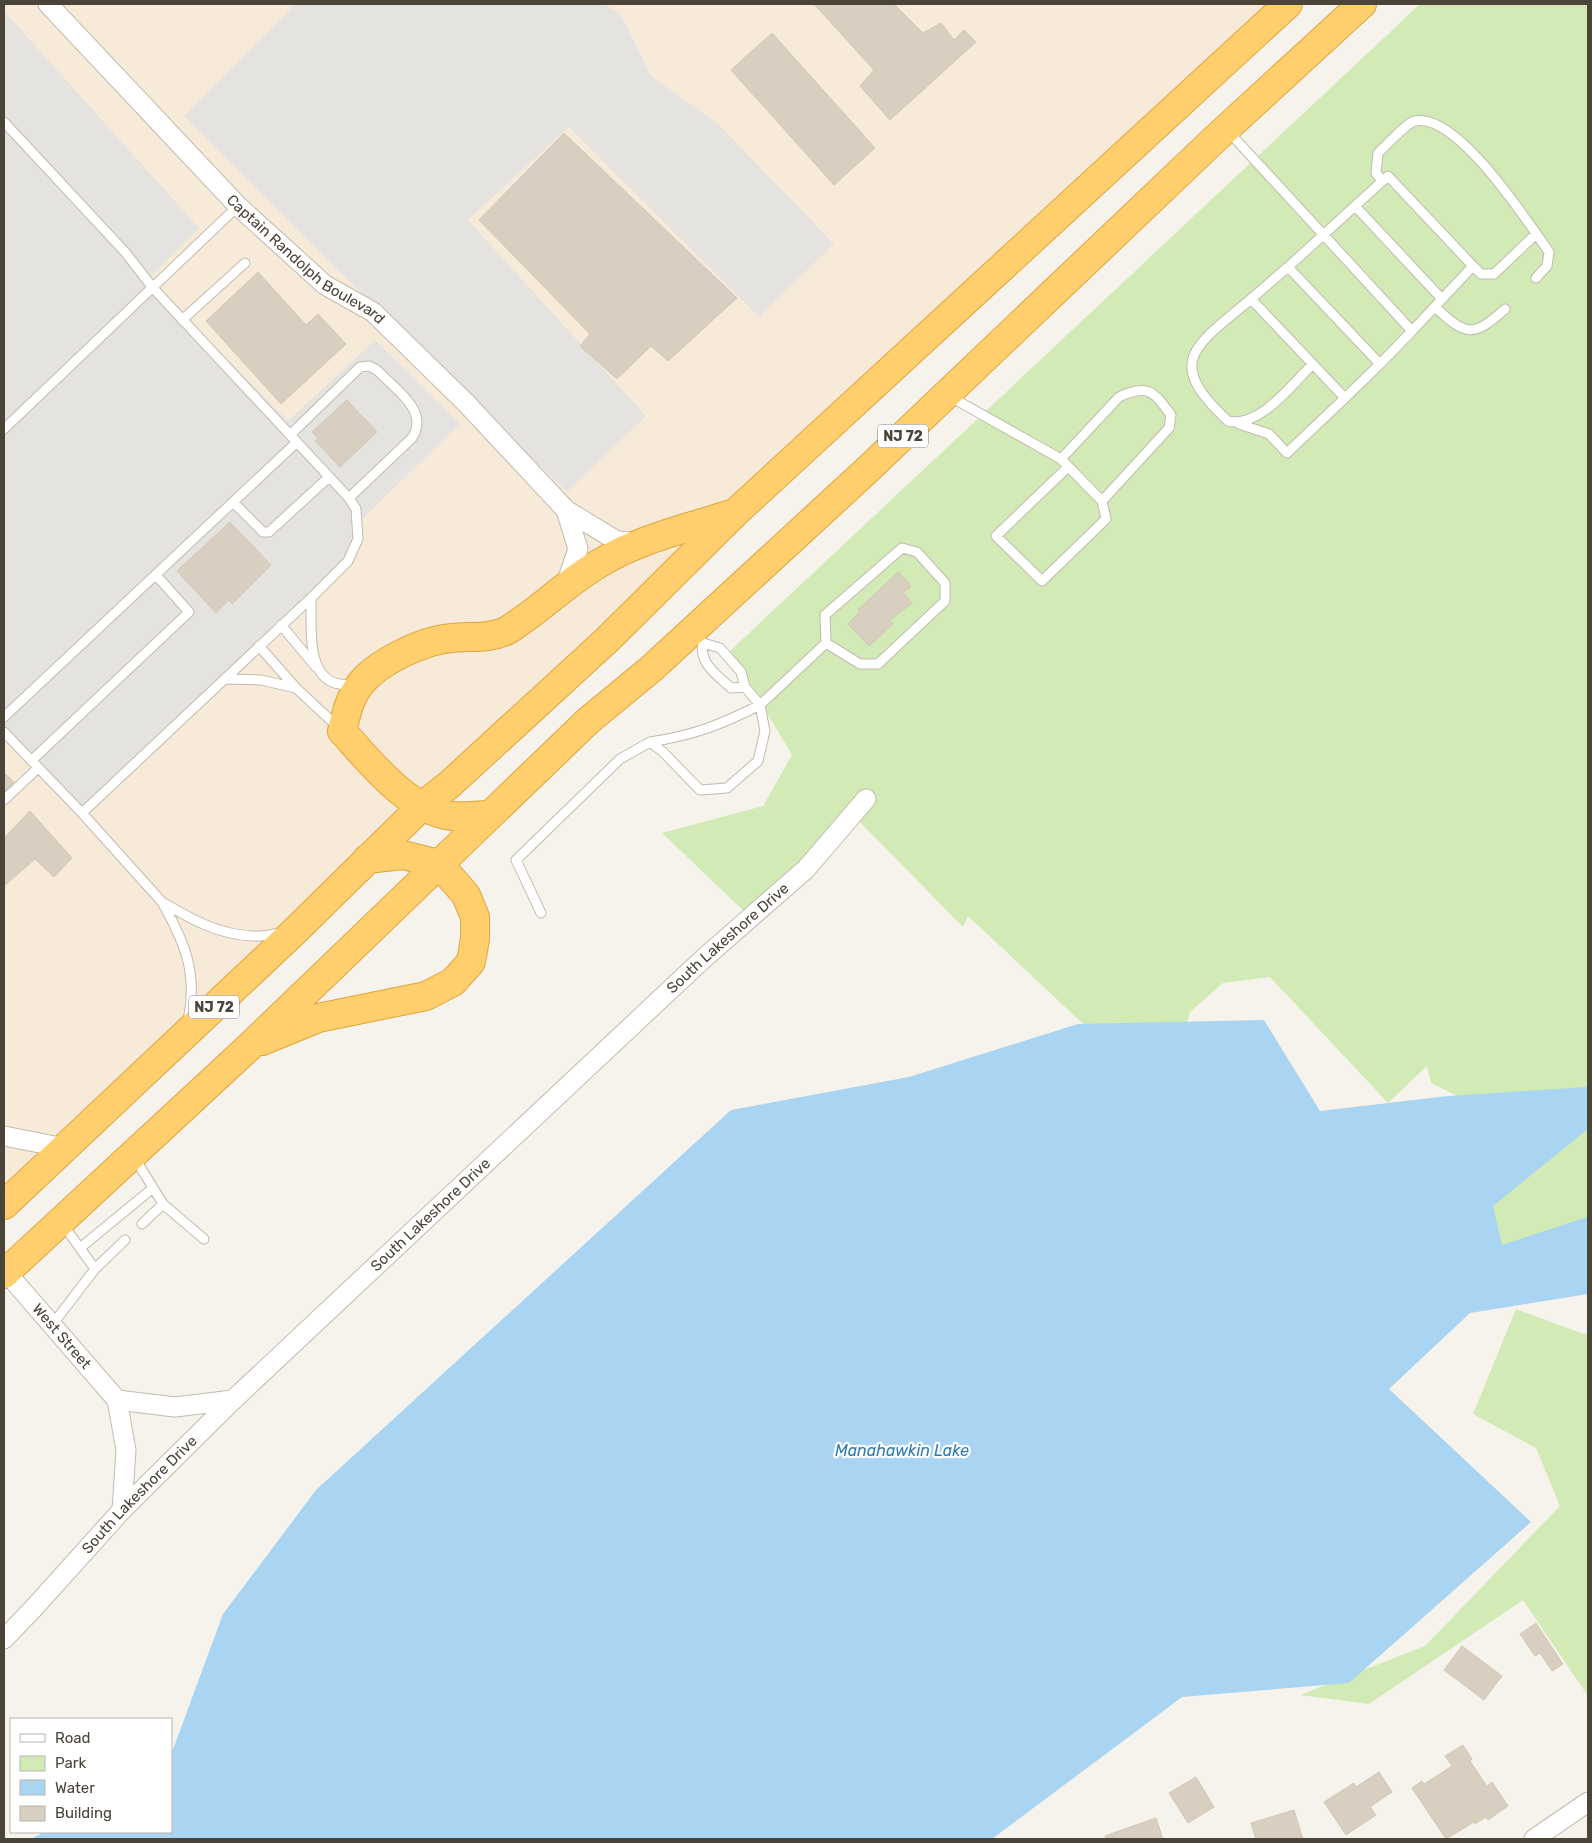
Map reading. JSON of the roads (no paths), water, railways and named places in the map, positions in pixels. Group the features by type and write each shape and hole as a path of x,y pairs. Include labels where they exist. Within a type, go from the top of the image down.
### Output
{"highway":[{"name":"NJ 72","path":"4,1205 296,930 366,859 421,807 450,784 614,633 735,513 1288,4"},
{"name":"NJ 72","path":"5,1273 248,1047 589,720 651,669 697,638 946,395 1226,129 1362,4"},
{"path":"488,815 453,816 421,807 379,773 342,731 348,707 362,682 399,654 426,643 452,638 478,637 506,631 600,563 642,543 735,513"},
{"path":"248,1047 318,1018 426,996 453,982 471,962 475,939 475,917 466,895 439,864 404,855 366,859"}],"street":[{"name":"Captain Randolph Boulevard","path":"48,4 238,206 325,285 372,312 466,403 566,510 617,541 642,543"},
{"name":"Captain Randolph Boulevard","path":"564,590 578,549 566,510"},
{"name":"South Lakeshore Drive","path":"4,1639 122,1510 233,1400 703,959 806,869 866,799"},
{"path":"4,1136 65,1148"},
{"name":"West Street","path":"5,1273 52,1324 117,1400"},
{"path":"122,1510 126,1450 117,1400 175,1407 233,1400"},
{"path":"1534,1839 1588,1802"}],"lane":[{"path":"1382,181 1376,173 1378,153 1412,121 1428,119 1459,140 1490,171 1549,252 1547,266 1536,278"},
{"path":"4,122 125,252 153,288 182,320 349,498 356,509 358,523 358,539 348,561 312,598 82,813"},
{"path":"1226,129 1412,332"},
{"path":"1473,266 1412,332 1287,453 1269,434 1238,423 1228,422 1209,404 1195,385 1191,374 1192,359 1198,348 1388,176 1473,266 1480,274 1494,274 1536,234"},
{"path":"4,429 238,206"},
{"path":"1355,206 1442,299"},
{"path":"182,320 245,263"},
{"path":"1288,267 1380,364"},
{"path":"1251,300 1345,398"},
{"path":"1435,307 1452,323 1463,328 1476,330 1485,327 1505,309"},
{"path":"1238,423 1260,416 1312,364"},
{"path":"290,435 360,367 369,366 377,370 416,410 419,420 417,430 412,438 349,498"},
{"path":"1061,459 1108,406 1120,397 1132,391 1144,389 1155,394 1171,415 1170,428 1102,501"},
{"path":"946,395 1061,459 1102,501 1106,519 1042,581 996,536 1068,467"},
{"path":"4,717 297,442"},
{"path":"233,502 263,532 269,532 329,477"},
{"path":"541,913 516,860 620,759 650,742 688,736 725,723 760,705 826,643 825,615 902,548 917,552 945,583 945,601 878,664 860,664 826,643"},
{"path":"4,800 34,764 189,612 156,574"},
{"path":"312,598 312,636 316,668"},
{"path":"281,625 329,681 341,685 362,682"},
{"path":"697,638 701,653 708,667 731,688 745,687"},
{"path":"650,742 663,752 700,790 727,788 758,760 765,731 760,705 745,687 741,672 720,648 697,638"},
{"path":"259,646 296,688 342,731"},
{"path":"226,679 261,680 296,688"},
{"path":"4,732 82,813 162,902 183,939 191,974 192,1002 185,1033"},
{"path":"162,902 200,924 228,933 254,937 296,930"},
{"path":"132,1154 163,1204 204,1239"},
{"path":"80,1248 153,1188"},
{"path":"142,1224 163,1204"},
{"path":"60,1221 95,1269"},
{"path":"52,1324 95,1269 125,1240"}],"water":[{"name":"Manahawkin Lake","path":"1264,1020 1320,1111 1448,1096 1588,1087 1588,1129 1493,1206 1502,1245 1588,1217 1588,1294 1470,1313 1389,1389 1531,1522 1349,1683 1182,1697 992,1839 31,1839 42,1833 172,1833 172,1752 223,1614 316,1490 731,1110 909,1077 1078,1024"}]}
